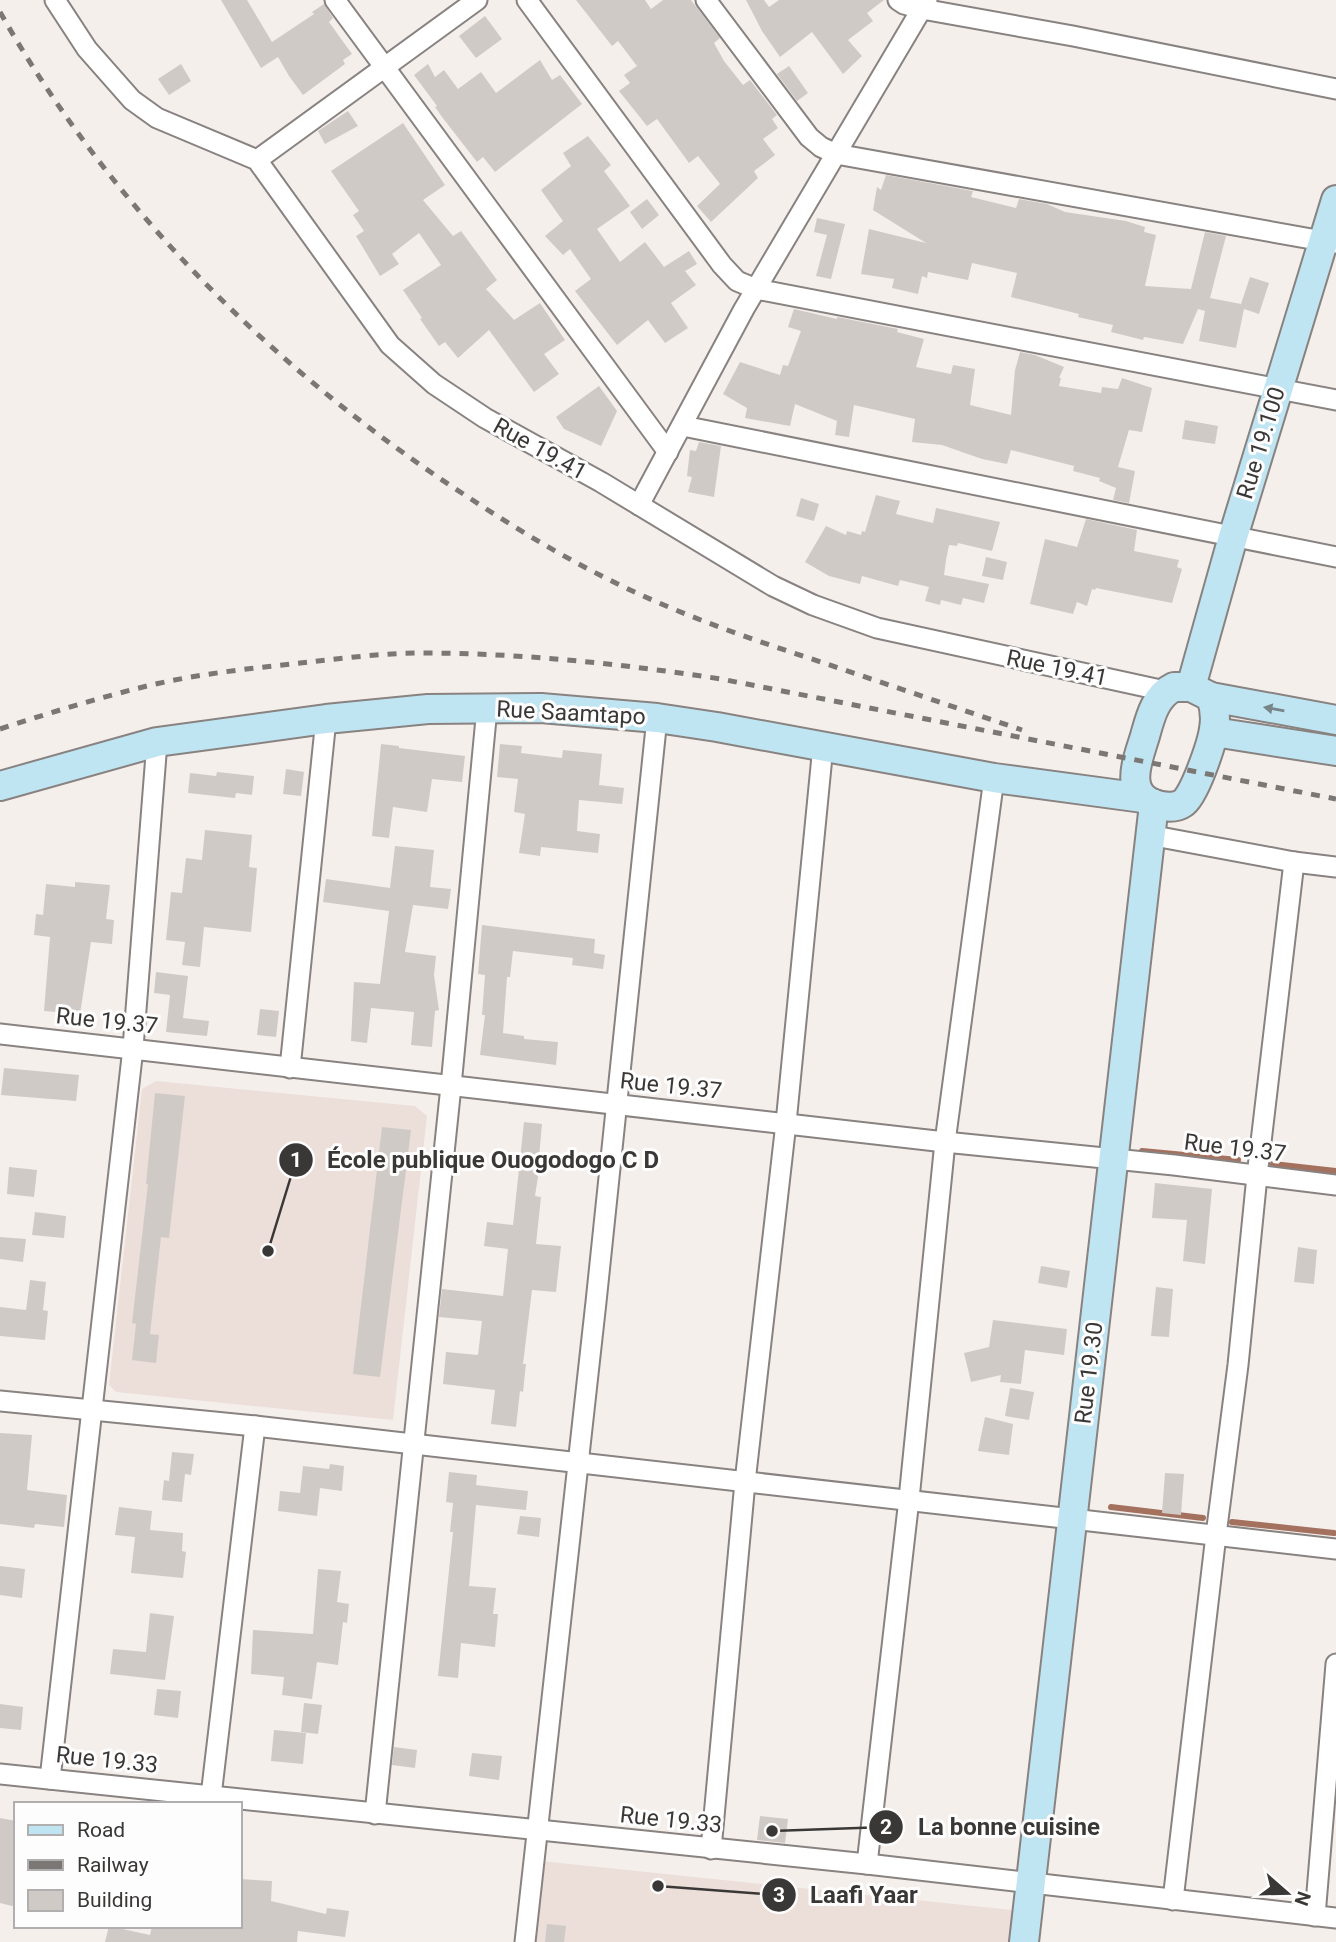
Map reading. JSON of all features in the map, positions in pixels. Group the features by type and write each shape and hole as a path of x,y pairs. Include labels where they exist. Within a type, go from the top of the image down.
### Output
{"main road":[{"name":"Rue 19.100","path":"1189,692 1278,389 1330,242 1336,200"},
{"name":"Rue 19.41","path":"1189,692 1336,720"},
{"path":"1149,801 1136,791 1134,782 1137,761 1153,709 1189,692 1215,707 1214,732 1336,751"},
{"name":"Rue Saamtapo","path":"0,786 157,743 326,719 428,709 541,708 657,718 994,778 1176,806 1186,802 1200,773 1214,732"},
{"name":"Rue 19.30","path":"1024,1942 1114,1160 1149,835 1149,801"}],"street":[{"path":"55,0 88,49 132,100 157,118 257,160 477,0"},
{"path":"335,0 668,452"},
{"path":"527,0 722,265 737,281 756,289 1336,400"},
{"path":"706,0 809,137 836,154 1330,242"},
{"path":"898,0 904,4 925,5 1336,89"},
{"path":"639,505 756,289 925,5"},
{"name":"Rue 19.41","path":"257,160 390,345 434,384 485,418 639,505 773,586 813,605 877,628 1189,692"},
{"path":"682,426 1336,556"},
{"path":"375,1814 451,1086 487,708"},
{"path":"525,1942 657,718"},
{"path":"290,1068 326,719"},
{"path":"50,1779 132,1048 157,743"},
{"path":"711,1849 746,1482 786,1124 823,746"},
{"path":"867,1864 909,1499 945,1142 994,778"},
{"path":"1149,835 1294,862 1336,867"},
{"path":"1173,1900 1238,1365 1294,862"},
{"name":"Rue 19.37","path":"0,1034 1336,1185"},
{"path":"0,1401 255,1426 1336,1549"},
{"path":"211,1796 255,1426"},
{"path":"1315,1916 1336,1664"},
{"name":"Rue 19.33","path":"0,1774 867,1864 1336,1918"}],"shaded area":[{"path":"156,1081 415,1106 427,1116 393,1420 116,1392 109,1385 142,1089"},
{"path":"541,1861 1012,1910 1009,1942 532,1942"}],"building":[{"path":"221,0 247,0 272,42 314,14 312,12 324,4 333,18 329,22 352,54 343,60 345,64 303,95 278,57 261,68"},
{"path":"576,0 645,0 651,9 663,0 691,0 720,38 714,43 724,61 743,85 750,80 777,115 772,119 778,128 763,139 775,155 754,171 758,178 711,222 697,206 720,184 698,156 689,163 657,119 647,126 619,91 630,83 624,75 637,66 618,41 612,46"},
{"path":"746,0 764,0 769,7 779,0 884,0 867,13 873,21 848,40 862,56 843,74 812,32 780,57 762,31"},
{"path":"485,16 502,39 476,58 459,36"},
{"path":"540,60 552,80 560,75 582,104 495,172 483,157 477,162 414,75 428,64 435,77 444,70 458,89 481,72 496,93"},
{"path":"181,64 191,81 169,95 158,79"},
{"path":"789,66 808,93 797,101 777,74"},
{"path":"348,111 358,126 325,144 318,131"},
{"path":"403,123 445,185 423,200 453,236 461,231 497,280 486,289 514,320 540,303 565,340 544,354 559,374 534,392 489,330 458,358 445,342 439,346 403,290 441,265 419,233 392,254 399,264 380,276 356,236 364,231 353,215 359,211 331,171"},
{"path":"588,136 611,165 604,171 630,206 597,229 620,262 645,242 664,267 689,251 697,264 685,271 696,285 671,303 688,328 665,343 648,320 617,345 575,291 591,279 570,249 563,255 545,236 563,221 541,190 571,166 563,153"},
{"path":"886,175 973,191 971,197 1016,208 1019,199 1047,204 1065,212 1126,221 1145,227 1144,232 1156,235 1145,286 1191,289 1205,232 1226,236 1210,298 1241,304 1250,277 1269,283 1259,314 1244,309 1236,348 1199,341 1205,311 1198,309 1183,344 1144,337 1143,340 1111,332 1113,325 1011,297 1017,273 972,263 968,280 928,272 927,278 922,276 918,294 892,288 894,279 861,274 869,229 926,243 873,210 877,187 881,190"},
{"path":"647,199 659,215 642,229 630,212"},
{"path":"817,218 845,224 831,279 816,276 827,235 814,232"},
{"path":"794,309 898,329 897,332 924,339 916,367 951,374 953,365 975,369 970,405 1011,415 1015,370 1020,352 1064,367 1059,386 1101,393 1102,387 1118,389 1122,378 1152,388 1142,432 1129,430 1118,467 1135,471 1129,503 1113,500 1116,488 1099,481 1100,478 1073,471 1074,466 1011,450 1007,464 982,459 942,445 912,442 915,419 854,405 849,437 835,435 837,421 795,404 790,426 745,418 747,408 723,394 740,362 780,375 783,365 788,366 801,331 788,327"},
{"path":"599,386 617,411 601,446 564,429 556,417"},
{"path":"1185,420 1218,426 1215,444 1182,439"},
{"path":"699,442 721,446 714,497 688,492 692,477 687,476 690,450 696,451"},
{"path":"876,495 900,501 896,514 933,523 936,508 1000,522 992,551 958,543 957,546 949,545 946,560 944,575 989,584 984,603 963,598 961,605 941,600 940,605 925,601 929,587 900,580 898,586 862,576 860,584 829,576 805,562 826,526 846,535 847,531 861,535 862,531 865,532"},
{"path":"801,498 819,504 814,521 796,516"},
{"path":"1086,519 1137,530 1134,551 1179,560 1177,567 1182,569 1172,603 1096,588 1092,589 1087,606 1077,602 1073,614 1030,604 1045,539 1077,547"},
{"path":"986,557 1007,562 1003,580 982,576"},
{"path":"381,744 465,756 462,782 432,779 427,812 393,807 389,838 372,836"},
{"path":"500,744 522,746 521,753 562,758 563,750 602,754 599,785 624,788 622,804 579,800 577,831 600,834 598,853 541,847 540,856 519,853 525,814 514,812 518,779 497,777"},
{"path":"286,769 304,772 301,796 283,794"},
{"path":"217,772 254,776 252,795 236,793 235,798 188,793 190,773 216,776"},
{"path":"205,830 252,835 249,867 257,868 251,932 204,927 200,967 182,965 185,942 166,940 171,892 182,893 186,858 202,860"},
{"path":"395,846 434,850 430,887 451,889 448,909 413,905 405,952 436,956 434,975 439,1010 435,1011 432,1047 411,1045 414,1012 371,1008 367,1043 351,1041 354,982 380,984 389,911 323,902 326,879 390,888"},
{"path":"75,882 110,885 106,919 114,920 112,944 91,942 80,1014 44,1011 50,937 34,935 36,914 43,915 46,884 75,887"},
{"path":"482,925 595,939 594,953 605,955 603,969 572,965 573,958 513,951 510,977 507,977 503,1033 524,1036 524,1039 558,1042 556,1065 480,1055 485,1015 482,1015 485,975 478,974"},
{"path":"156,972 188,976 183,1018 209,1021 207,1036 166,1032 170,995 154,993"},
{"path":"260,1009 279,1011 276,1037 257,1035"},
{"path":"4,1068 79,1075 76,1101 1,1095"},
{"path":"155,1093 185,1096 169,1238 161,1237 150,1334 159,1335 156,1363 132,1360 136,1324 132,1323"},
{"path":"524,1122 542,1124 541,1157 535,1196 541,1197 536,1244 561,1246 556,1292 532,1290 523,1364 526,1364 523,1392 520,1391 516,1427 491,1424 495,1390 443,1384 446,1352 478,1355 482,1321 439,1317 442,1289 503,1296 508,1249 484,1246 487,1222 513,1225"},
{"path":"382,1127 411,1130 380,1377 353,1374"},
{"path":"9,1167 37,1170 34,1197 7,1194"},
{"path":"1155,1183 1212,1189 1205,1264 1183,1261 1187,1220 1152,1218"},
{"path":"35,1212 66,1216 64,1238 32,1235"},
{"path":"0,1237 26,1239 23,1262 0,1259"},
{"path":"1298,1247 1317,1250 1314,1284 1294,1282"},
{"path":"1041,1266 1070,1271 1067,1288 1038,1283"},
{"path":"30,1280 46,1282 43,1310 48,1311 45,1340 0,1336 0,1307 26,1310"},
{"path":"1156,1287 1173,1289 1169,1337 1151,1336"},
{"path":"993,1320 1067,1329 1064,1355 1025,1350 1021,1384 1000,1382 1001,1375 971,1382 964,1353 989,1347"},
{"path":"1010,1388 1034,1392 1029,1420 1005,1416"},
{"path":"985,1417 1013,1424 1009,1455 978,1451"},
{"path":"0,1433 32,1435 27,1490 67,1495 64,1527 35,1524 34,1528 0,1524"},
{"path":"172,1452 194,1454 191,1475 185,1474 182,1502 162,1500 164,1480 169,1481"},
{"path":"330,1464 344,1466 342,1491 320,1488 317,1516 278,1511 280,1491 300,1493 303,1466 329,1469"},
{"path":"449,1472 477,1475 476,1485 528,1491 526,1510 476,1505 469,1586 496,1588 493,1614 498,1614 495,1647 461,1643 458,1678 438,1676 453,1532 450,1532 453,1503 446,1502"},
{"path":"1165,1473 1184,1474 1181,1515 1162,1513"},
{"path":"119,1507 152,1511 150,1530 183,1533 182,1551 186,1552 183,1578 131,1573 135,1537 115,1535"},
{"path":"520,1516 541,1518 539,1537 517,1534"},
{"path":"0,1566 25,1569 22,1598 0,1595"},
{"path":"318,1569 341,1571 337,1602 349,1604 347,1623 343,1622 338,1665 317,1662 312,1699 282,1695 284,1677 251,1674 253,1630 313,1634"},
{"path":"150,1613 174,1616 165,1680 110,1674 113,1649 146,1652"},
{"path":"157,1689 181,1691 178,1718 154,1715"},
{"path":"304,1703 322,1705 318,1734 301,1732"},
{"path":"0,1704 23,1707 21,1730 0,1728"},
{"path":"274,1730 306,1733 303,1764 271,1761"},
{"path":"394,1747 417,1750 415,1768 392,1765"},
{"path":"472,1753 502,1756 499,1780 469,1776"},
{"path":"760,1816 788,1819 785,1843 757,1840"},
{"path":"0,1818 14,1821 14,1906 0,1903"},
{"path":"242,1879 272,1881 271,1901 326,1914 327,1908 349,1911 345,1937 298,1931 297,1942 105,1942 108,1928 150,1935 152,1928 242,1928"},
{"path":"547,1924 566,1926 564,1942 545,1942"}],"waterway":[{"path":"1142,1151 1238,1160"},
{"path":"1273,1164 1336,1171"},
{"path":"1111,1507 1203,1518"},
{"path":"1232,1522 1334,1533"}],"railway":[{"path":"0,12 45,85 94,155 148,221 206,284 267,343 332,399 400,451 516,528 633,591 741,635 1022,730"},
{"path":"0,729 129,691 208,674 393,654 497,655 609,664 721,679 1336,799"}],"place":[{"name":"École publique Ouogodogo C D","path":"268,1251"},
{"name":"La bonne cuisine","path":"772,1831"},
{"name":"Laafi Yaar","path":"658,1886"}]}
